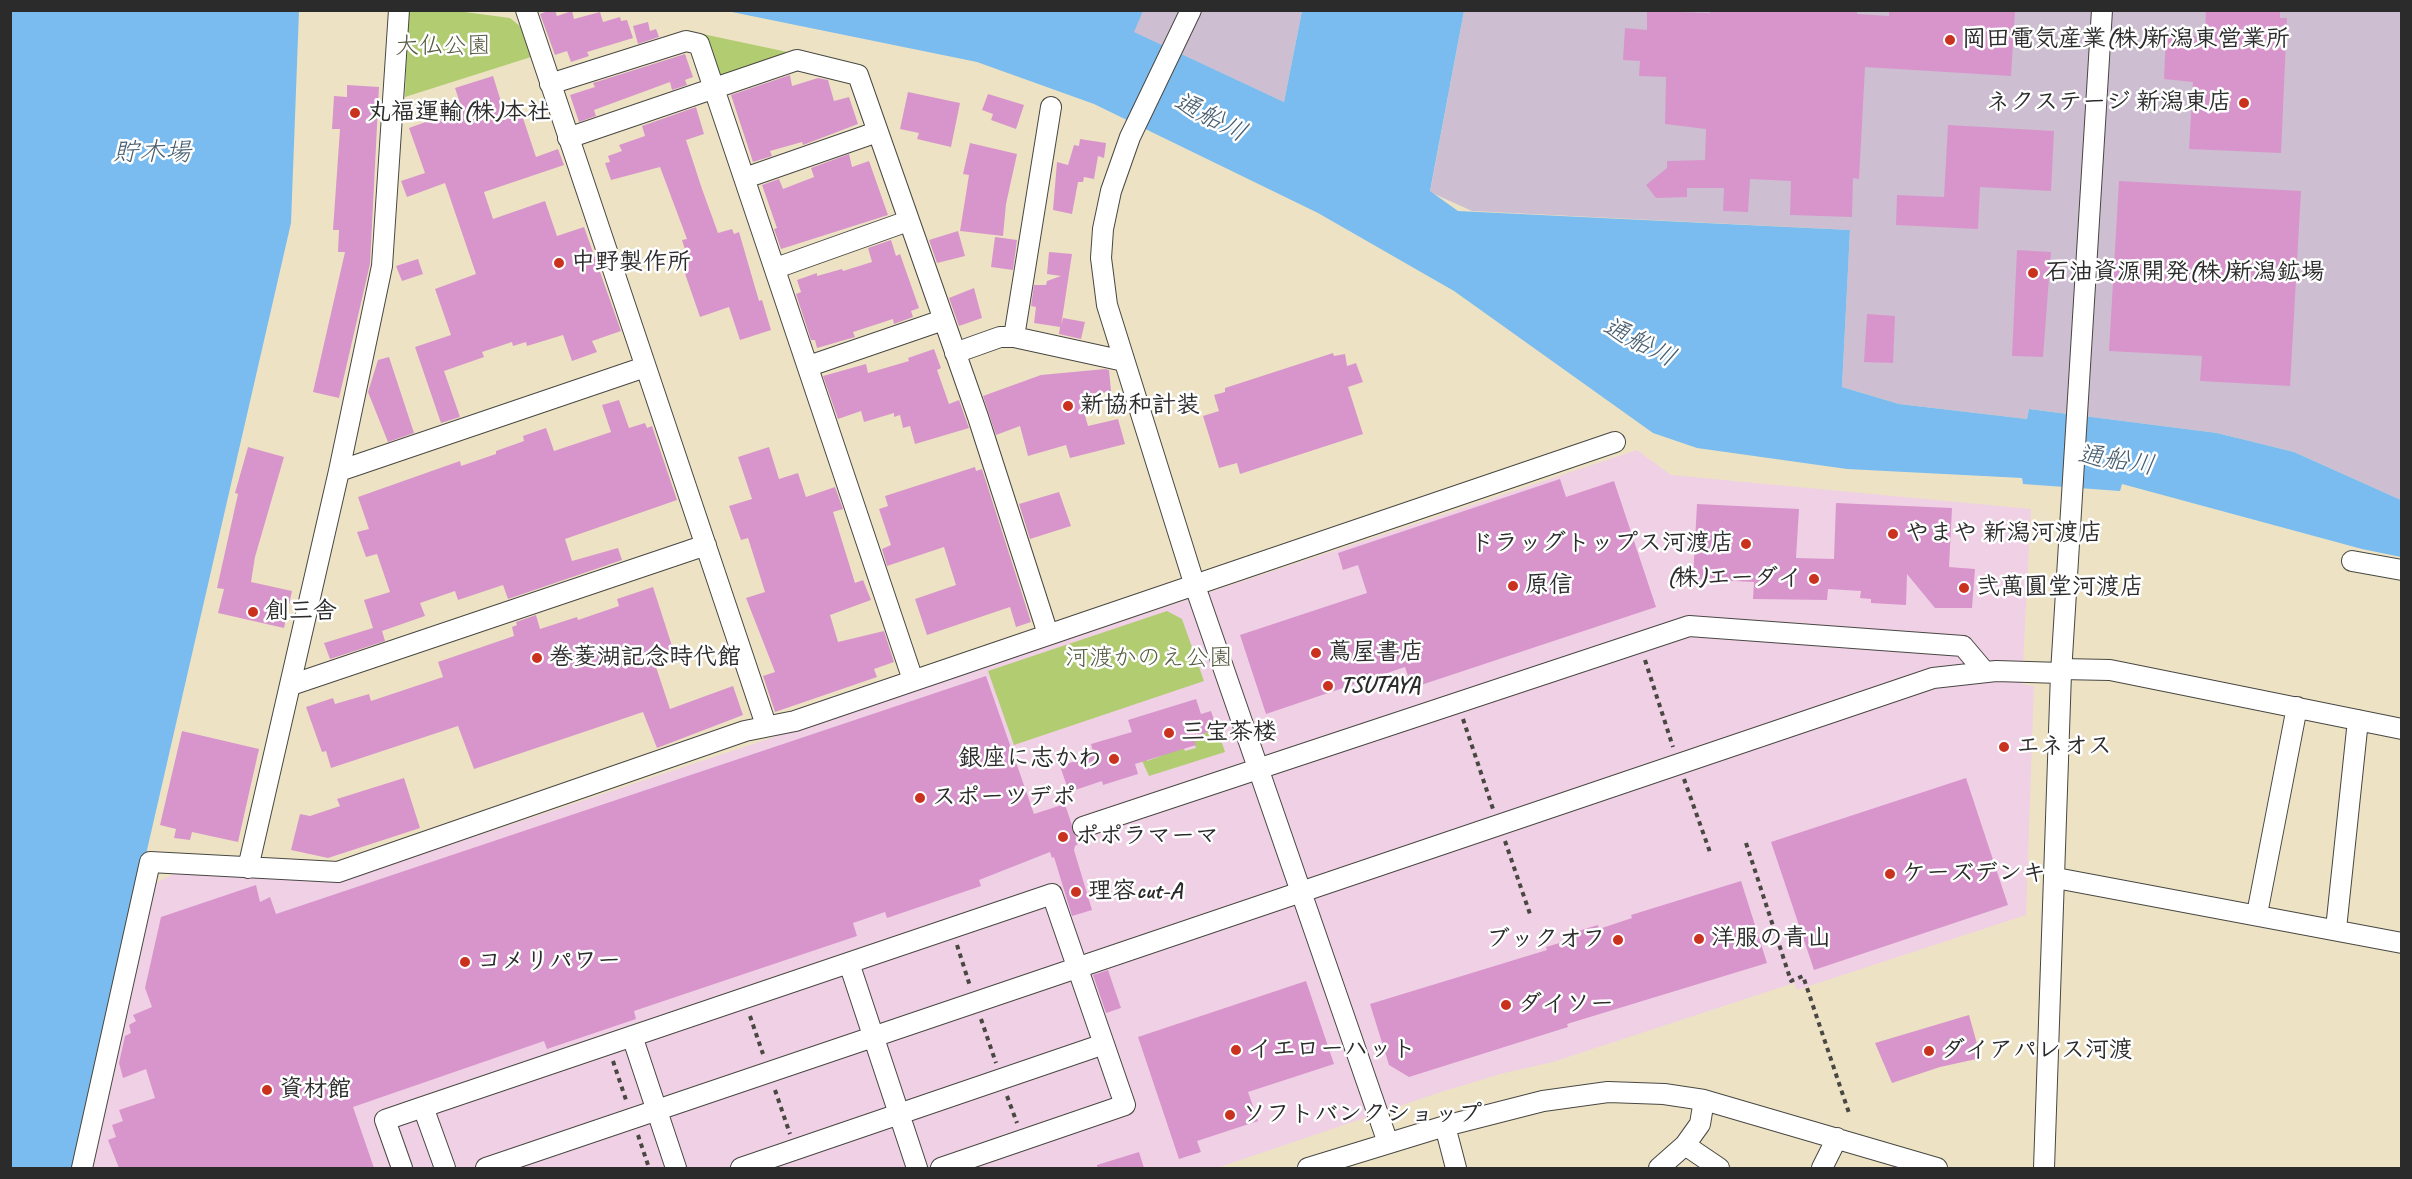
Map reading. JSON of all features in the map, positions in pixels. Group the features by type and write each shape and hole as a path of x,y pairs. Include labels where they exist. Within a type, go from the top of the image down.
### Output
{"street":[{"path":"248,868 339,471 382,266 399,10"},
{"path":"526,10 766,725"},
{"path":"1191,10 1130,137 1111,191 1103,230 1101,258 1107,305 1195,586 1388,1143"},
{"path":"2044,1168 2056,878 2061,671 2102,10"},
{"path":"550,84 686,40 699,44 913,680"},
{"path":"568,138 797,60 858,75 955,353 1048,634"},
{"path":"1014,337 1051,107"},
{"path":"745,178 877,132"},
{"path":"776,268 908,221"},
{"path":"809,366 943,320"},
{"path":"955,353 1000,337 1014,337 1124,361"},
{"path":"339,471 645,367"},
{"path":"82,1168 150,862 338,872 766,725 795,721 1615,442"},
{"path":"291,685 706,544"},
{"path":"2352,561 2402,570"},
{"path":"1083,827 1689,626 1963,646 1985,672"},
{"path":"486,1168 1932,678 1985,672 2110,670 2402,729"},
{"path":"2257,914 2297,707"},
{"path":"2336,929 2358,720"},
{"path":"2056,878 2402,943"},
{"path":"402,1168 385,1120 1052,894 1125,1105 941,1168"},
{"path":"849,963 917,1168"},
{"path":"632,1036 676,1168"},
{"path":"741,1168 1104,1044"},
{"path":"1308,1168 1354,1161 1388,1143 1542,1101 1608,1092 1664,1094 1704,1100 1937,1168"},
{"path":"1659,1168 1685,1145 1700,1124 1704,1100"},
{"path":"423,1107 445,1168"},
{"path":"1444,1126 1456,1168"},
{"path":"1822,1168 1837,1138"},
{"path":"1685,1145 1719,1168"}],"path":[{"path":"1746,843 1791,981 1803,976 1850,1116"},
{"path":"951,928 1023,1140"}],"shaded area":[{"path":"1143,11 1302,11 1284,102 1133,32"},
{"path":"1464,11 2401,11 2401,500 2294,452 2217,433 2029,409 2027,419 1899,404 1842,387 1850,230 1472,211 1430,192"},
{"path":"1637,450 1671,475 2031,509 2022,684 2034,686 2026,915 1797,990 1794,983 1553,1062 1504,1073 1441,1092 1217,1168 90,1168 149,886 176,873 338,882"}],"green space":[{"name":"大仏公園","path":"412,11 457,11 510,18 521,27 531,57 405,97 408,14"},
{"path":"698,33 792,53 719,77 712,73"},
{"name":"河渡かのえ公園","path":"1167,611 1182,619 1204,681 1014,745 988,671"},
{"path":"1217,729 1225,752 1149,776 1139,754 1144,753 1147,761 1161,756 1158,748 1181,741 1185,751 1196,748 1192,737"}],"water":[{"name":"貯木場","path":"10,11 299,11 291,223 74,1168 11,1168"},
{"name":"通船川","path":"727,11 1143,11 1134,32 1284,102 1302,11 1464,11 1430,191 1458,211 1850,230 1842,387 1899,404 2027,419 2029,409 2217,433 2294,452 2401,500 2401,557 2362,549 2122,484 2120,491 2023,484 2022,478 1847,469 1697,448 1653,433 1454,291 1318,213 1094,104 977,62"}],"building":[{"path":"555,10 557,16 572,11 574,19 600,12 603,22 620,17 621,21 627,20 633,38 587,52 589,56 571,62 567,51 555,55 540,14"},
{"path":"1710,10 1857,10 1857,14 1889,16 1889,10 2015,12 2011,76 1865,67 1859,179 1853,178 1852,217 1790,215 1791,181 1750,179 1748,212 1723,211 1724,188 1687,188 1687,197 1656,198 1646,185 1667,168 1667,161 1705,160 1706,129 1665,124 1666,77 1639,76 1640,61 1623,60 1625,28 1647,30 1647,11 1710,13"},
{"path":"2206,10 2280,10 2280,18 2287,18 2281,153 2189,149 2193,82 2164,79 2166,34 2205,37"},
{"path":"648,22 650,31 656,29 659,37 638,44 633,26"},
{"path":"685,54 693,77 685,80 687,85 672,90 670,82 594,110 596,116 579,122 570,95 595,87 593,83"},
{"path":"790,75 792,86 818,78 828,80 834,101 849,97 858,124 803,145 802,142 770,151 772,156 753,162 731,95"},
{"path":"493,76 504,111 519,106 536,157 558,149 564,165 484,192 493,219 545,201 557,236 584,227 621,331 592,341 597,352 572,361 563,335 527,346 526,342 513,346 512,342 482,352 484,357 444,371 460,417 441,423 415,347 451,335 435,289 476,274 445,183 407,197 401,181 425,173 409,128 462,109 455,88"},
{"path":"347,85 379,87 370,264 339,398 313,392 345,252 338,252 339,230 333,230 340,129 332,129 334,96 347,97"},
{"path":"908,92 960,103 951,147 917,139 919,133 900,129"},
{"path":"988,94 1024,105 1016,129 991,120 993,114 982,110"},
{"path":"696,107 704,134 686,140 702,189 718,233 732,229 734,234 739,232 759,301 762,300 771,330 740,340 729,307 700,317 682,265 689,262 682,240 687,239 660,167 611,180 605,163 610,162 608,156 622,151 619,145 645,136 642,126"},
{"path":"1948,125 2054,131 2051,191 1980,187 1978,229 1896,225 1897,195 1944,197"},
{"path":"1080,139 1106,143 1104,158 1098,156 1094,179 1084,177 1083,182 1078,182 1072,214 1053,210 1057,162 1068,165 1074,145 1079,146"},
{"path":"970,143 1017,154 1006,204 1003,236 960,231 969,175 963,174"},
{"path":"849,154 852,167 869,161 888,215 781,249 774,229 777,228 762,185 779,179 783,189 814,177 811,168"},
{"path":"2119,181 2301,191 2290,386 2200,381 2202,356 2109,351"},
{"path":"958,231 965,256 937,263 929,240"},
{"path":"995,237 1017,240 1013,270 991,267"},
{"path":"891,240 896,256 900,254 919,308 911,311 913,317 894,324 893,319 853,332 855,337 817,348 815,340 811,340 796,294 801,292 797,280 817,273 817,276 842,269 843,271 872,262 868,248"},
{"path":"2017,250 2051,252 2043,357 2012,356"},
{"path":"1049,252 1072,254 1061,326 1063,318 1085,322 1081,339 1059,334 1060,327 1034,323 1036,307 1031,306 1034,285 1046,285 1047,281 1061,276 1047,274"},
{"path":"418,259 423,274 402,281 396,266"},
{"path":"974,288 982,318 959,326 949,298"},
{"path":"1867,314 1895,316 1893,363 1864,362"},
{"path":"934,349 941,368 937,370 949,404 959,400 969,428 915,444 910,426 903,428 900,415 894,417 894,413 864,422 861,411 838,419 823,376 866,364 868,373 909,361 908,358"},
{"path":"1333,353 1334,356 1345,354 1347,366 1356,363 1363,382 1348,387 1363,434 1240,474 1237,463 1219,468 1203,416 1219,411 1214,395 1225,392 1225,388"},
{"path":"389,357 414,433 388,442 368,392 378,360"},
{"name":"新協和計装","path":"1109,370 1111,391 1080,398 1088,426 1118,419 1125,444 1070,458 1066,445 1028,456 1020,426 996,435 983,396 1041,375"},
{"path":"619,400 629,428 645,423 647,428 652,426 677,500 565,539 572,561 618,548 622,560 508,599 503,585 458,600 455,591 420,603 425,616 382,631 385,641 330,659 324,643 373,628 364,600 390,592 377,554 366,557 357,532 369,529 358,497 460,461 461,466 496,454 496,451 524,441 523,436 546,428 554,451 611,432 602,405"},
{"path":"248,447 284,457 255,557 251,582 292,591 284,628 218,613 224,589 217,588 238,494 235,493"},
{"path":"769,447 779,479 798,473 806,497 835,487 843,509 833,512 855,583 863,580 871,600 830,615 838,642 884,631 894,662 874,669 877,677 775,712 763,676 775,672 746,598 765,592 748,538 741,540 729,506 752,499 738,457"},
{"path":"975,467 976,471 982,469 1031,622 1016,627 1010,607 927,635 915,599 956,585 944,547 887,566 882,549 891,545 879,509 888,506 885,496"},
{"name":"原信","path":"1560,479 1566,497 1614,481 1656,607 1412,688 1405,667 1266,714 1240,635 1367,593 1358,565 1343,570 1338,553"},
{"path":"1059,492 1071,526 1030,539 1019,504"},
{"path":"1836,503 1952,508 1949,567 1975,569 1972,608 1935,608 1907,574 1906,605 1871,603 1871,599 1860,598 1861,591 1828,589 1827,600 1753,599 1754,582 1693,579 1697,504 1799,509 1796,558 1834,559"},
{"path":"653,587 673,649 652,655 670,709 733,686 743,715 657,748 643,712 474,769 458,726 331,768 326,751 322,752 306,707 333,698 335,704 369,694 371,701 443,677 438,662 514,636 512,627 517,625 516,622 536,615 540,629 577,617 578,620 619,606 617,599"},
{"name":"コメリパワー","path":"986,676 1034,814 1065,804 1078,844 1074,850 1092,910 1072,916 1054,857 1052,858 1050,852 979,880 981,886 887,918 885,912 853,923 857,936 634,1011 636,1019 547,1049 544,1041 353,1107 374,1168 119,1168 108,1140 116,1137 112,1125 123,1121 119,1110 155,1098 146,1069 123,1078 119,1063 125,1036 131,1033 129,1025 136,1021 133,1015 152,1007 145,988 161,917 256,885 260,902 270,897 276,914"},
{"path":"1196,699 1201,714 1211,711 1217,729 1193,737 1196,745 1135,764 1138,774 1103,785 1102,781 1069,792 1060,766 1094,755 1091,744 1132,732 1128,720"},
{"path":"182,731 259,749 238,842 192,832 190,840 174,838 176,829 160,825"},
{"path":"404,778 420,828 328,858 291,850 300,814 310,816 340,806 337,799"},
{"name":"ケーズデンキ","path":"1966,778 2008,905 1814,970 1771,842"},
{"path":"1741,881 1767,963 1567,1024 1568,1027 1409,1077 1389,1065 1370,1004 1547,950 1546,947 1573,939 1571,933 1598,925 1599,929 1632,918 1631,915"},
{"path":"1108,970 1121,1008 1106,1013 1093,975"},
{"name":"イエローハット","path":"1306,981 1334,1064 1248,1092 1258,1121 1197,1141 1201,1152 1179,1159 1138,1037"},
{"name":"ダイアパレス河渡","path":"1969,1015 1981,1058 1940,1067 1892,1083 1875,1043"},
{"path":"1139,1152 1144,1168 1097,1168 1097,1165"}],"place":[{"name":"岡田電気産業(株)新潟東営業所","path":"1950,40"},
{"name":"ネクステージ 新潟東店","path":"2244,103"},
{"name":"丸福運輸(株)本社","path":"355,113"},
{"name":"中野製作所","path":"559,263"},
{"name":"石油資源開発(株)新潟鉱場","path":"2033,273"},
{"name":"新協和計装","path":"1068,406"},
{"name":"やまや 新潟河渡店","path":"1893,534"},
{"name":"ドラッグトップス河渡店","path":"1746,544"},
{"name":"(株)エーダイ","path":"1814,579"},
{"name":"原信","path":"1513,586"},
{"name":"弐萬圓堂河渡店","path":"1964,588"},
{"name":"創三舎","path":"253,612"},
{"name":"蔦屋書店","path":"1316,653"},
{"name":"巻菱湖記念時代館","path":"537,658"},
{"name":"TSUTAYA","path":"1328,686"},
{"name":"三宝茶楼","path":"1169,733"},
{"name":"エネオス","path":"2004,747"},
{"name":"銀座に志かわ","path":"1114,759"},
{"name":"スポーツデポ","path":"920,798"},
{"name":"ポポラマーマ","path":"1063,837"},
{"name":"ケーズデンキ","path":"1890,874"},
{"name":"理容cut-A","path":"1076,892"},
{"name":"洋服の青山","path":"1699,939"},
{"name":"ブックオフ","path":"1618,940"},
{"name":"コメリパワー","path":"465,962"},
{"name":"ダイソー","path":"1506,1005"},
{"name":"イエローハット","path":"1236,1050"},
{"name":"ダイアパレス河渡","path":"1929,1051"},
{"name":"資材館","path":"267,1090"},
{"name":"ソフトバンクショップ","path":"1230,1115"}]}
